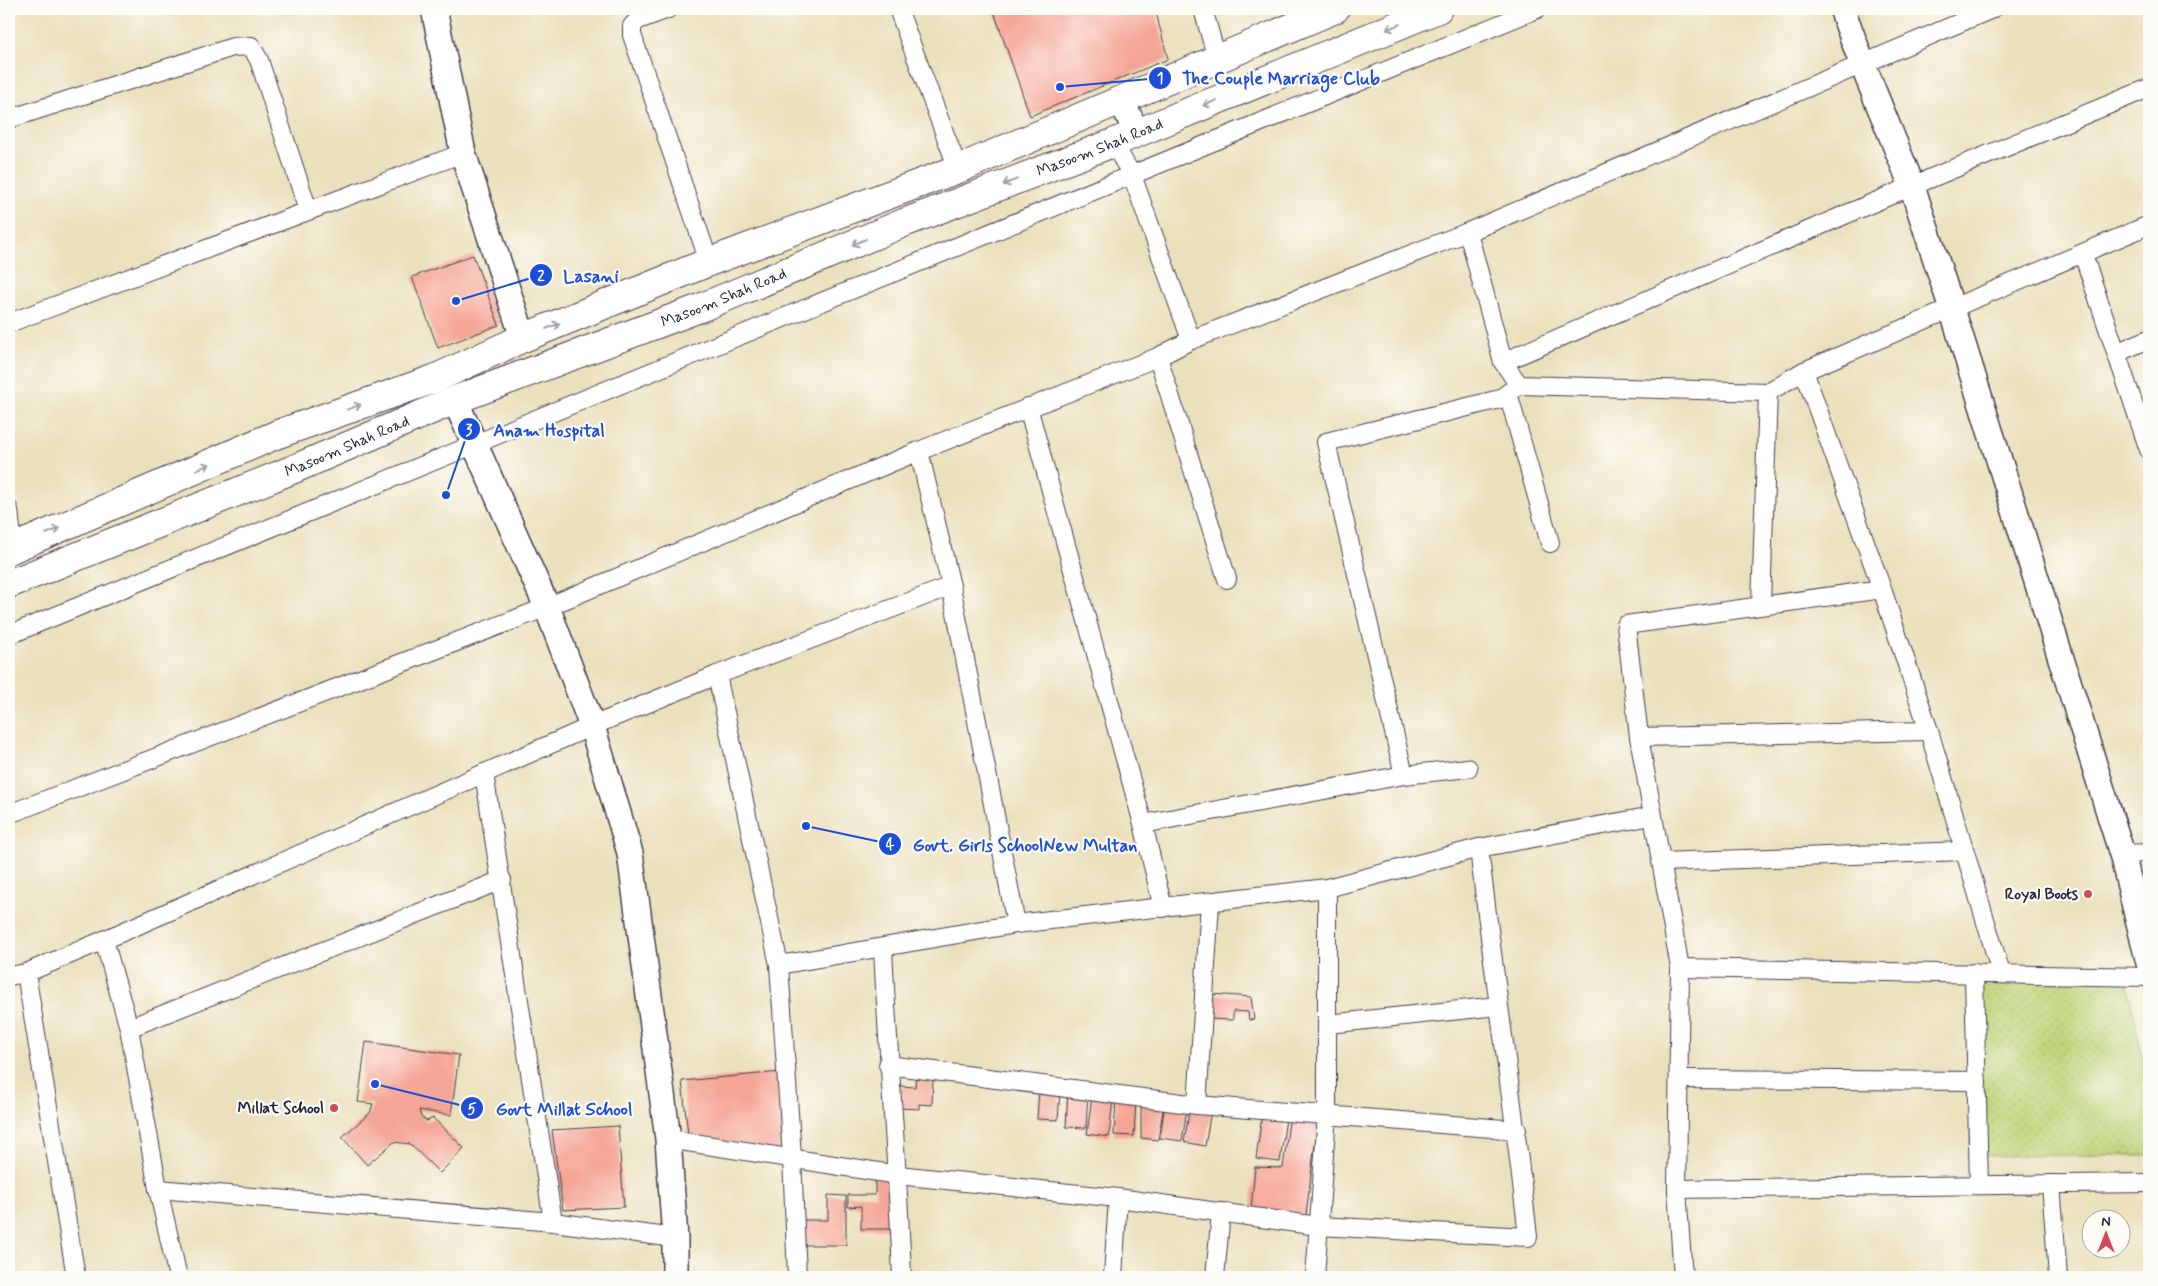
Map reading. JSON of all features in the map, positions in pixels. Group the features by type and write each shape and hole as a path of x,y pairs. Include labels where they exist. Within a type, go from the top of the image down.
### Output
{"main road":[{"path":"434,9 463,153 523,338"},
{"name":"Masoom Shah Road","path":"11,549 278,434 434,379 523,338 685,274 710,262 958,169 1335,9"},
{"name":"Masoom Shah Road","path":"9,584 294,469 455,400 700,308 906,222 1125,138 1438,9"},
{"path":"1842,9 1862,64 1912,186 1952,309 2122,854 2149,962"},
{"path":"1120,100 1125,138"},
{"path":"685,274 700,308"},
{"path":"455,400 547,608 592,726 630,853 668,1139 674,1238 674,1277"},
{"path":"278,434 294,469"}],"street":[{"path":"668,9 638,20 632,26 632,35 710,262"},
{"path":"898,9 958,169"},
{"path":"1203,9 1217,59"},
{"path":"9,635 1537,9"},
{"path":"9,814 547,608 919,451 1158,357 1191,340 1468,232 1992,9"},
{"path":"9,119 233,47 251,46 259,60 308,210"},
{"path":"1503,362 1912,186 2149,88"},
{"path":"1125,138 1132,175 1191,340"},
{"path":"9,323 463,153"},
{"path":"1404,775 1326,442 1500,399 1514,389 1768,392 1804,371 2149,225"},
{"path":"1468,232 1503,362 1514,389 1550,543"},
{"path":"2082,254 2149,450"},
{"path":"2116,353 2149,339"},
{"path":"1158,357 1227,579"},
{"path":"1804,371 1882,589 1929,731 2001,974"},
{"path":"1761,605 1768,392"},
{"path":"1028,407 1143,824 1163,908"},
{"path":"919,451 950,586 1016,924"},
{"path":"9,510 11,549"},
{"path":"9,976 26,972 104,940 592,726 717,675 950,586"},
{"path":"1683,1277 1677,1189 1680,968 1639,737 1626,625 1882,589"},
{"path":"717,675 779,965 792,1158 796,1277"},
{"path":"1639,737 1929,731"},
{"path":"1143,824 1404,775 1468,768"},
{"path":"484,773 502,880 553,1222"},
{"path":"779,965 1016,924 1327,888 1479,848 1652,816"},
{"path":"668,1139 898,1175 1118,1198 1318,1226 1528,1237 1517,1130 1498,1006 1479,848"},
{"path":"1661,862 1964,851"},
{"path":"2122,854 2149,853"},
{"path":"129,1028 502,880"},
{"path":"1315,1277 1327,1114 1327,888"},
{"path":"1197,1105 1210,903"},
{"path":"104,940 129,1028 158,1189 178,1277"},
{"path":"883,948 888,1064 898,1175 902,1277"},
{"path":"1680,968 1974,972 2149,977"},
{"path":"26,972 76,1277"},
{"path":"1974,972 1979,1185"},
{"path":"1328,1024 1498,1006"},
{"path":"888,1064 1197,1105 1517,1130"},
{"path":"1679,1079 1977,1081"},
{"path":"1677,1189 2149,1183"},
{"path":"2051,1184 2058,1277"},
{"path":"158,1189 553,1222 674,1238"},
{"path":"1113,1277 1118,1198"},
{"path":"1215,1277 1220,1212"}],"green space":[{"path":"1974,973 2126,977 2149,1088 2149,1155 1970,1156"}],"building":[{"path":"993,9 1155,9 1168,59 1030,116"},
{"path":"473,255 499,325 438,348 412,277"},
{"path":"1212,994 1251,997 1254,1019 1249,1020 1248,1012 1233,1011 1233,1020 1210,1019"},
{"path":"366,1042 459,1055 451,1115 419,1110 421,1117 427,1121 433,1118 464,1148 440,1173 410,1144 394,1142 367,1165 342,1137 370,1113 373,1104 358,1102"},
{"path":"781,1072 787,1153 688,1134 682,1081"},
{"path":"916,1077 933,1078 932,1105 919,1104 919,1109 899,1108 900,1086 915,1087"},
{"path":"1039,1090 1060,1091 1058,1120 1037,1119"},
{"path":"1068,1091 1088,1092 1086,1128 1066,1127"},
{"path":"1092,1096 1113,1098 1109,1137 1087,1134"},
{"path":"1116,1098 1136,1100 1134,1136 1114,1135"},
{"path":"1141,1101 1164,1104 1158,1140 1141,1138"},
{"path":"1165,1104 1187,1108 1182,1141 1160,1138"},
{"path":"1190,1107 1211,1111 1205,1146 1184,1142"},
{"path":"1262,1115 1286,1118 1280,1162 1256,1159"},
{"path":"1290,1115 1318,1119 1306,1215 1251,1209 1255,1167 1283,1168"},
{"path":"618,1126 624,1207 563,1210 552,1130"},
{"path":"875,1173 895,1173 895,1229 861,1229 861,1206 848,1207 848,1195 875,1195"},
{"path":"828,1195 846,1196 846,1245 803,1245 803,1220 828,1220"}],"place":[{"name":"The Couple Marriage Club","path":"1060,87"},
{"name":"Lasani","path":"456,301"},
{"name":"Anam Hospital","path":"446,495"},
{"name":"Govt. Girls SchoolNew Multan","path":"806,826"},
{"name":"Royal Boots","path":"2088,894"},
{"name":"Govt Millat School","path":"375,1084"},
{"name":"Millat School","path":"334,1108"}]}
